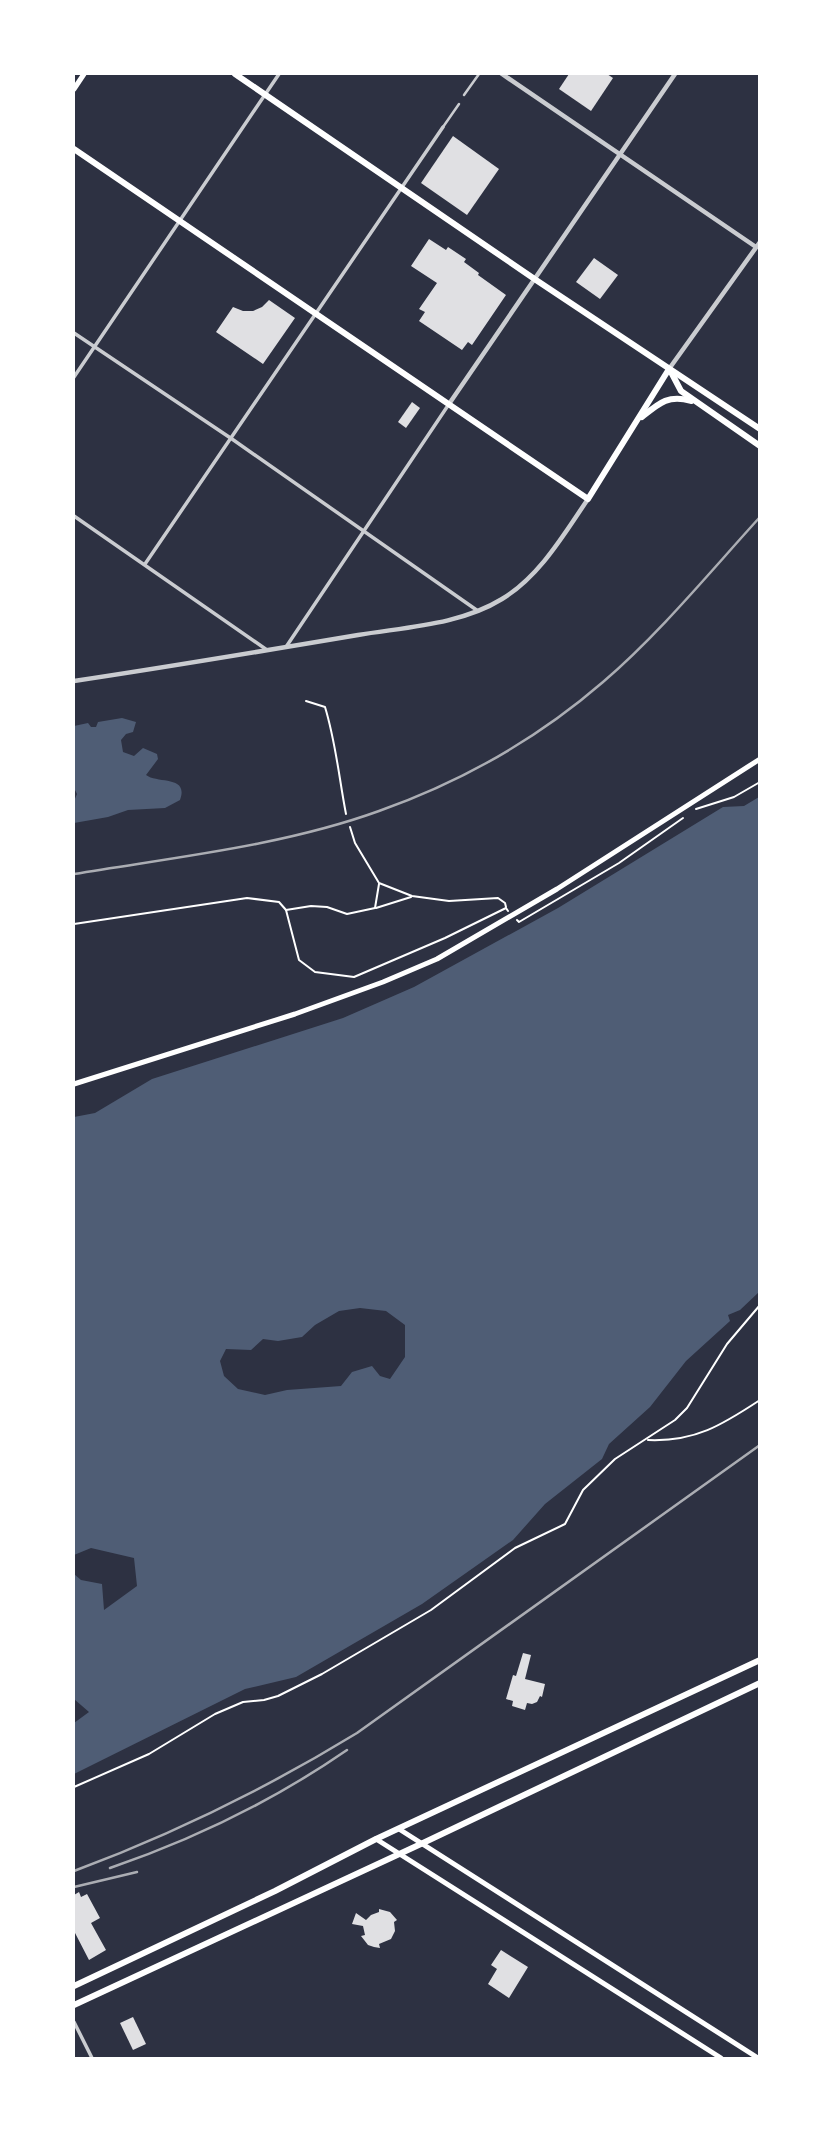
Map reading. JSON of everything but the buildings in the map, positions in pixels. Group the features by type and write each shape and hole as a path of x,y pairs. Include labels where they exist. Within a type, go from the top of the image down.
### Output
{"main road":[{"path":"74,89 84,74"},
{"path":"235,74 760,429"},
{"path":"74,149 588,499 669,369"},
{"path":"669,369 681,391 760,446"},
{"path":"637,422 661,401 670,398 678,397 699,404"},
{"path":"74,1084 295,1014 437,959 513,916 760,759"},
{"path":"74,1986 275,1891 376,1839 760,1660"},
{"path":"74,2005 760,1683"},
{"path":"399,1829 758,2059"},
{"path":"376,1839 720,2059"}],"street":[{"path":"74,377 279,74"},
{"path":"464,95 479,74"},
{"path":"502,74 758,244 669,369"},
{"path":"286,647 675,74"},
{"path":"145,564 459,104"},
{"path":"74,333 232,439 478,611"},
{"path":"74,681 447,620 478,611 503,599 546,559 588,499"},
{"path":"74,516 268,651"},
{"path":"74,2022 92,2059"}],"path":[{"path":"306,701 325,707 338,756 339,779 346,814"},
{"path":"692,810 734,797 760,782"},
{"path":"350,827 355,844 379,883 412,896 449,901 498,898 519,922 620,863 682,818"},
{"path":"375,908 379,883"},
{"path":"286,910 311,906 327,907 347,914 412,896"},
{"path":"74,924 247,898 279,902 286,910 299,960 315,972 354,977 445,938 506,908"},
{"path":"74,1787 149,1754 215,1714 243,1702 278,1696 323,1674 431,1610 515,1548 565,1524 583,1490 615,1459 675,1420 687,1408 721,1353 760,1305"},
{"path":"645,1440 686,1439 725,1422 760,1401"}],"water":[{"path":"122,718 136,722 133,732 126,734 121,740 123,752 134,756 143,748 157,754 158,759 146,775 176,783 182,792 180,800 165,808 128,810 108,817 74,823 74,801 77,794 74,788 74,726 88,723 91,727 96,727 98,722"},
{"path":"759,797 759,1292 740,1310 728,1315 730,1321 686,1361 650,1407 609,1444 602,1459 545,1504 513,1540 422,1604 296,1677 245,1689 74,1774 74,1723 89,1712 74,1699 74,1574 81,1580 102,1584 104,1610 137,1586 134,1558 91,1548 74,1555 74,1117 95,1113 152,1079 343,1018 414,987 558,908 723,807 744,806","holes":["360,1308 386,1311 405,1325 405,1357 390,1379 380,1376 372,1366 352,1372 341,1386 287,1390 265,1395 238,1389 224,1376 220,1361 226,1349 251,1350 263,1339 278,1341 302,1337 315,1325 339,1311"]}],"railway":[{"path":"74,874 228,849 305,833 379,811 469,772 552,722 603,682 664,623 760,517"},
{"path":"74,1871 219,1809 289,1773 357,1733 760,1445"},
{"path":"110,1868 233,1817 291,1786 347,1750"},
{"path":"74,1887 137,1872"}]}
